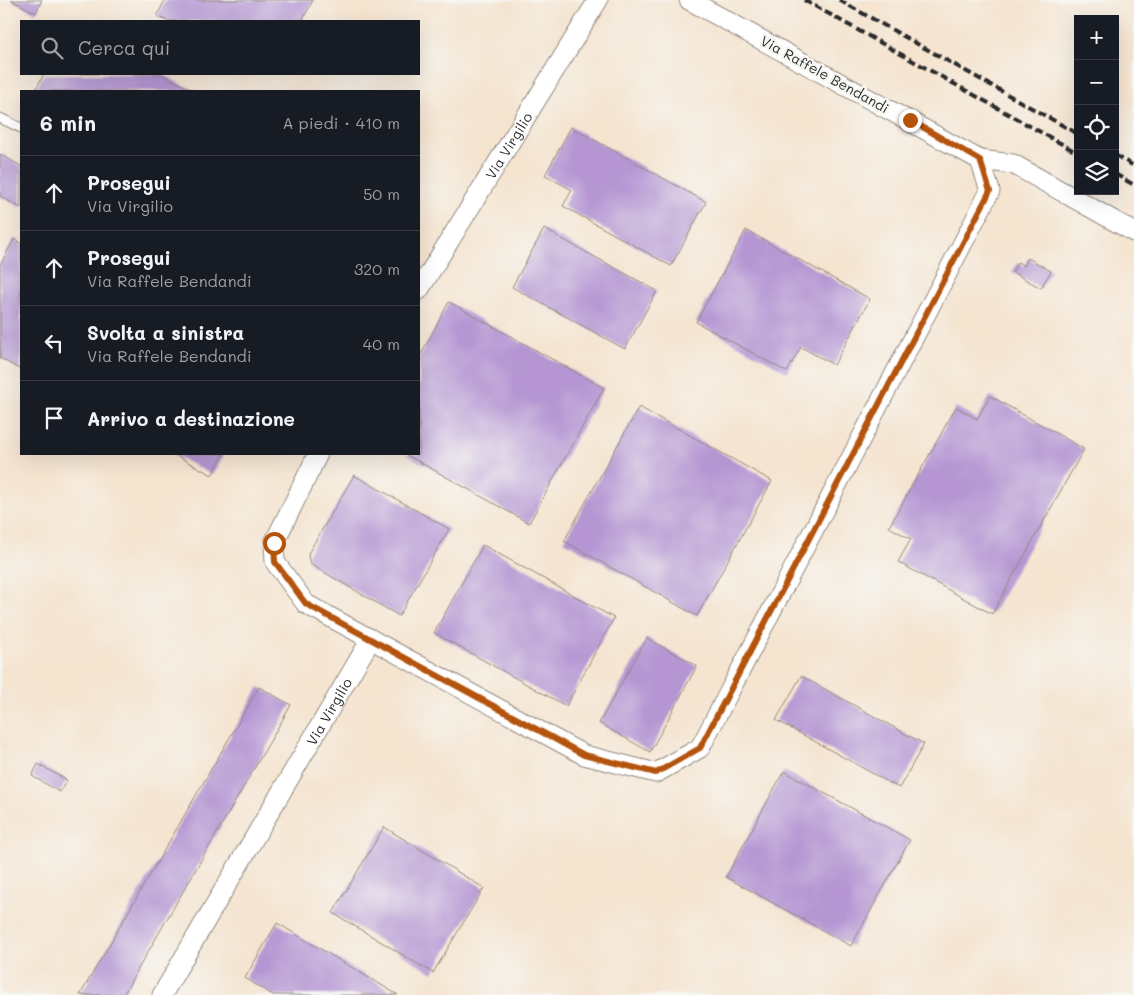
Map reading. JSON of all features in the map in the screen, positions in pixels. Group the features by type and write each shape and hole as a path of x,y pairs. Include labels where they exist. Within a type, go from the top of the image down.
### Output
{"street":[{"name":"Via Virgilio","path":"420,288 598,0"},
{"name":"Via Raffele Bendandi","path":"689,0 980,160"},
{"path":"318,455 274,543 275,562 306,604 584,755 656,773 700,748 990,191 980,160 1014,164 1134,232"},
{"name":"Via Virgilio","path":"162,995 371,638"}],"lane":[{"path":"0,118 20,128"}],"building":[{"path":"11,0 42,0 36,13"},
{"path":"165,0 313,0 303,20 165,20 157,16"},
{"path":"43,75 163,75 193,90 36,90"},
{"path":"571,127 706,202 671,266 563,206 572,190 545,175"},
{"path":"0,154 20,165 20,207 0,196"},
{"path":"544,229 657,291 625,349 512,287"},
{"path":"746,230 870,299 834,365 801,347 787,372 696,322"},
{"path":"14,239 20,242 20,369 0,358 0,265"},
{"path":"1028,258 1051,271 1041,288 1012,272 1018,262 1024,266"},
{"path":"449,302 604,388 529,523 407,455 420,455 420,356"},
{"path":"990,396 1084,449 992,614 898,562 911,539 889,527 956,407 977,419"},
{"path":"639,407 772,481 697,616 564,541"},
{"path":"175,455 223,455 212,475"},
{"path":"354,475 449,529 399,616 310,564 309,552"},
{"path":"483,545 614,618 566,706 434,633"},
{"path":"647,638 697,666 650,752 599,723"},
{"path":"801,676 924,744 899,788 776,720"},
{"path":"259,687 291,705 123,995 80,995"},
{"path":"38,764 67,780 60,792 32,776"},
{"path":"784,771 910,840 851,946 726,877"},
{"path":"384,827 484,888 433,973 333,913"},
{"path":"277,923 398,995 273,995 245,978"}],"railway":[{"path":"804,0 1074,151"},
{"path":"839,0 1074,132"},
{"path":"1119,157 1134,166"},
{"path":"1119,176 1134,185"}],"route":[{"path":"274,543 275,562 306,604 584,755 656,773 700,748 990,191 980,160 910,120"}]}
